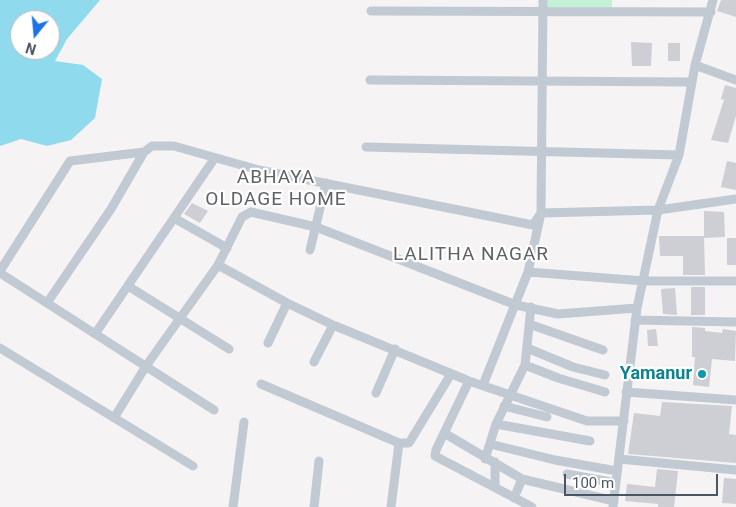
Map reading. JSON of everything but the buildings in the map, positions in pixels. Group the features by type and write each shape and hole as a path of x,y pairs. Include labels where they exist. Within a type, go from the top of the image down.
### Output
{"street":[{"path":"483,385 528,272 541,213 544,81 543,0"},
{"path":"444,433 485,459 495,462 522,479 613,504 637,308 658,210 679,155 695,65 713,0"},
{"path":"371,11 543,10 711,12"},
{"path":"695,65 736,80"},
{"path":"370,80 692,82"},
{"path":"47,303 111,209 144,152 152,146 174,146 214,159 533,225 541,213"},
{"path":"366,147 679,155"},
{"path":"144,152 70,161 0,272 214,410"},
{"path":"95,334 214,159"},
{"path":"310,250 326,182"},
{"path":"541,213 658,210 736,199"},
{"path":"114,418 146,366 218,265 242,217 251,212 316,227 516,305 558,314 637,308"},
{"path":"174,218 227,248"},
{"path":"218,265 287,303 333,325 470,382 587,420 624,421"},
{"path":"528,272 644,281 736,281"},
{"path":"128,286 229,349"},
{"path":"268,343 287,303"},
{"path":"485,459 496,424 524,365 530,308"},
{"path":"636,320 736,322"},
{"path":"529,324 603,350"},
{"path":"314,362 333,325"},
{"path":"0,348 193,466"},
{"path":"527,348 574,367 605,375"},
{"path":"376,393 394,349"},
{"path":"524,365 558,378 605,392"},
{"path":"261,384 399,443 409,442 451,374"},
{"path":"470,382 444,433 435,456 532,507"},
{"path":"626,392 736,400"},
{"path":"504,406 547,417"},
{"path":"234,507 244,422"},
{"path":"496,424 590,442"},
{"path":"391,507 399,443"},
{"path":"490,444 554,460 617,471"},
{"path":"618,459 736,470"},
{"path":"314,507 319,461"},
{"path":"495,462 495,487"},
{"path":"567,474 616,483"},
{"path":"514,498 522,479"}],"green space":[{"path":"543,0 612,0 612,10 543,10"}],"water":[{"path":"0,0 100,0 67,39 60,52 60,10 10,10 10,60 56,60 83,65 102,79 95,118 71,140 47,146 21,139 0,146"}],"place":[{"name":"Yamanur","path":"702,374"}],"district":[{"name":"ABHAYA OLDAGE HOME","path":"276,189"},
{"name":"LALITHA NAGAR","path":"471,255"}]}
